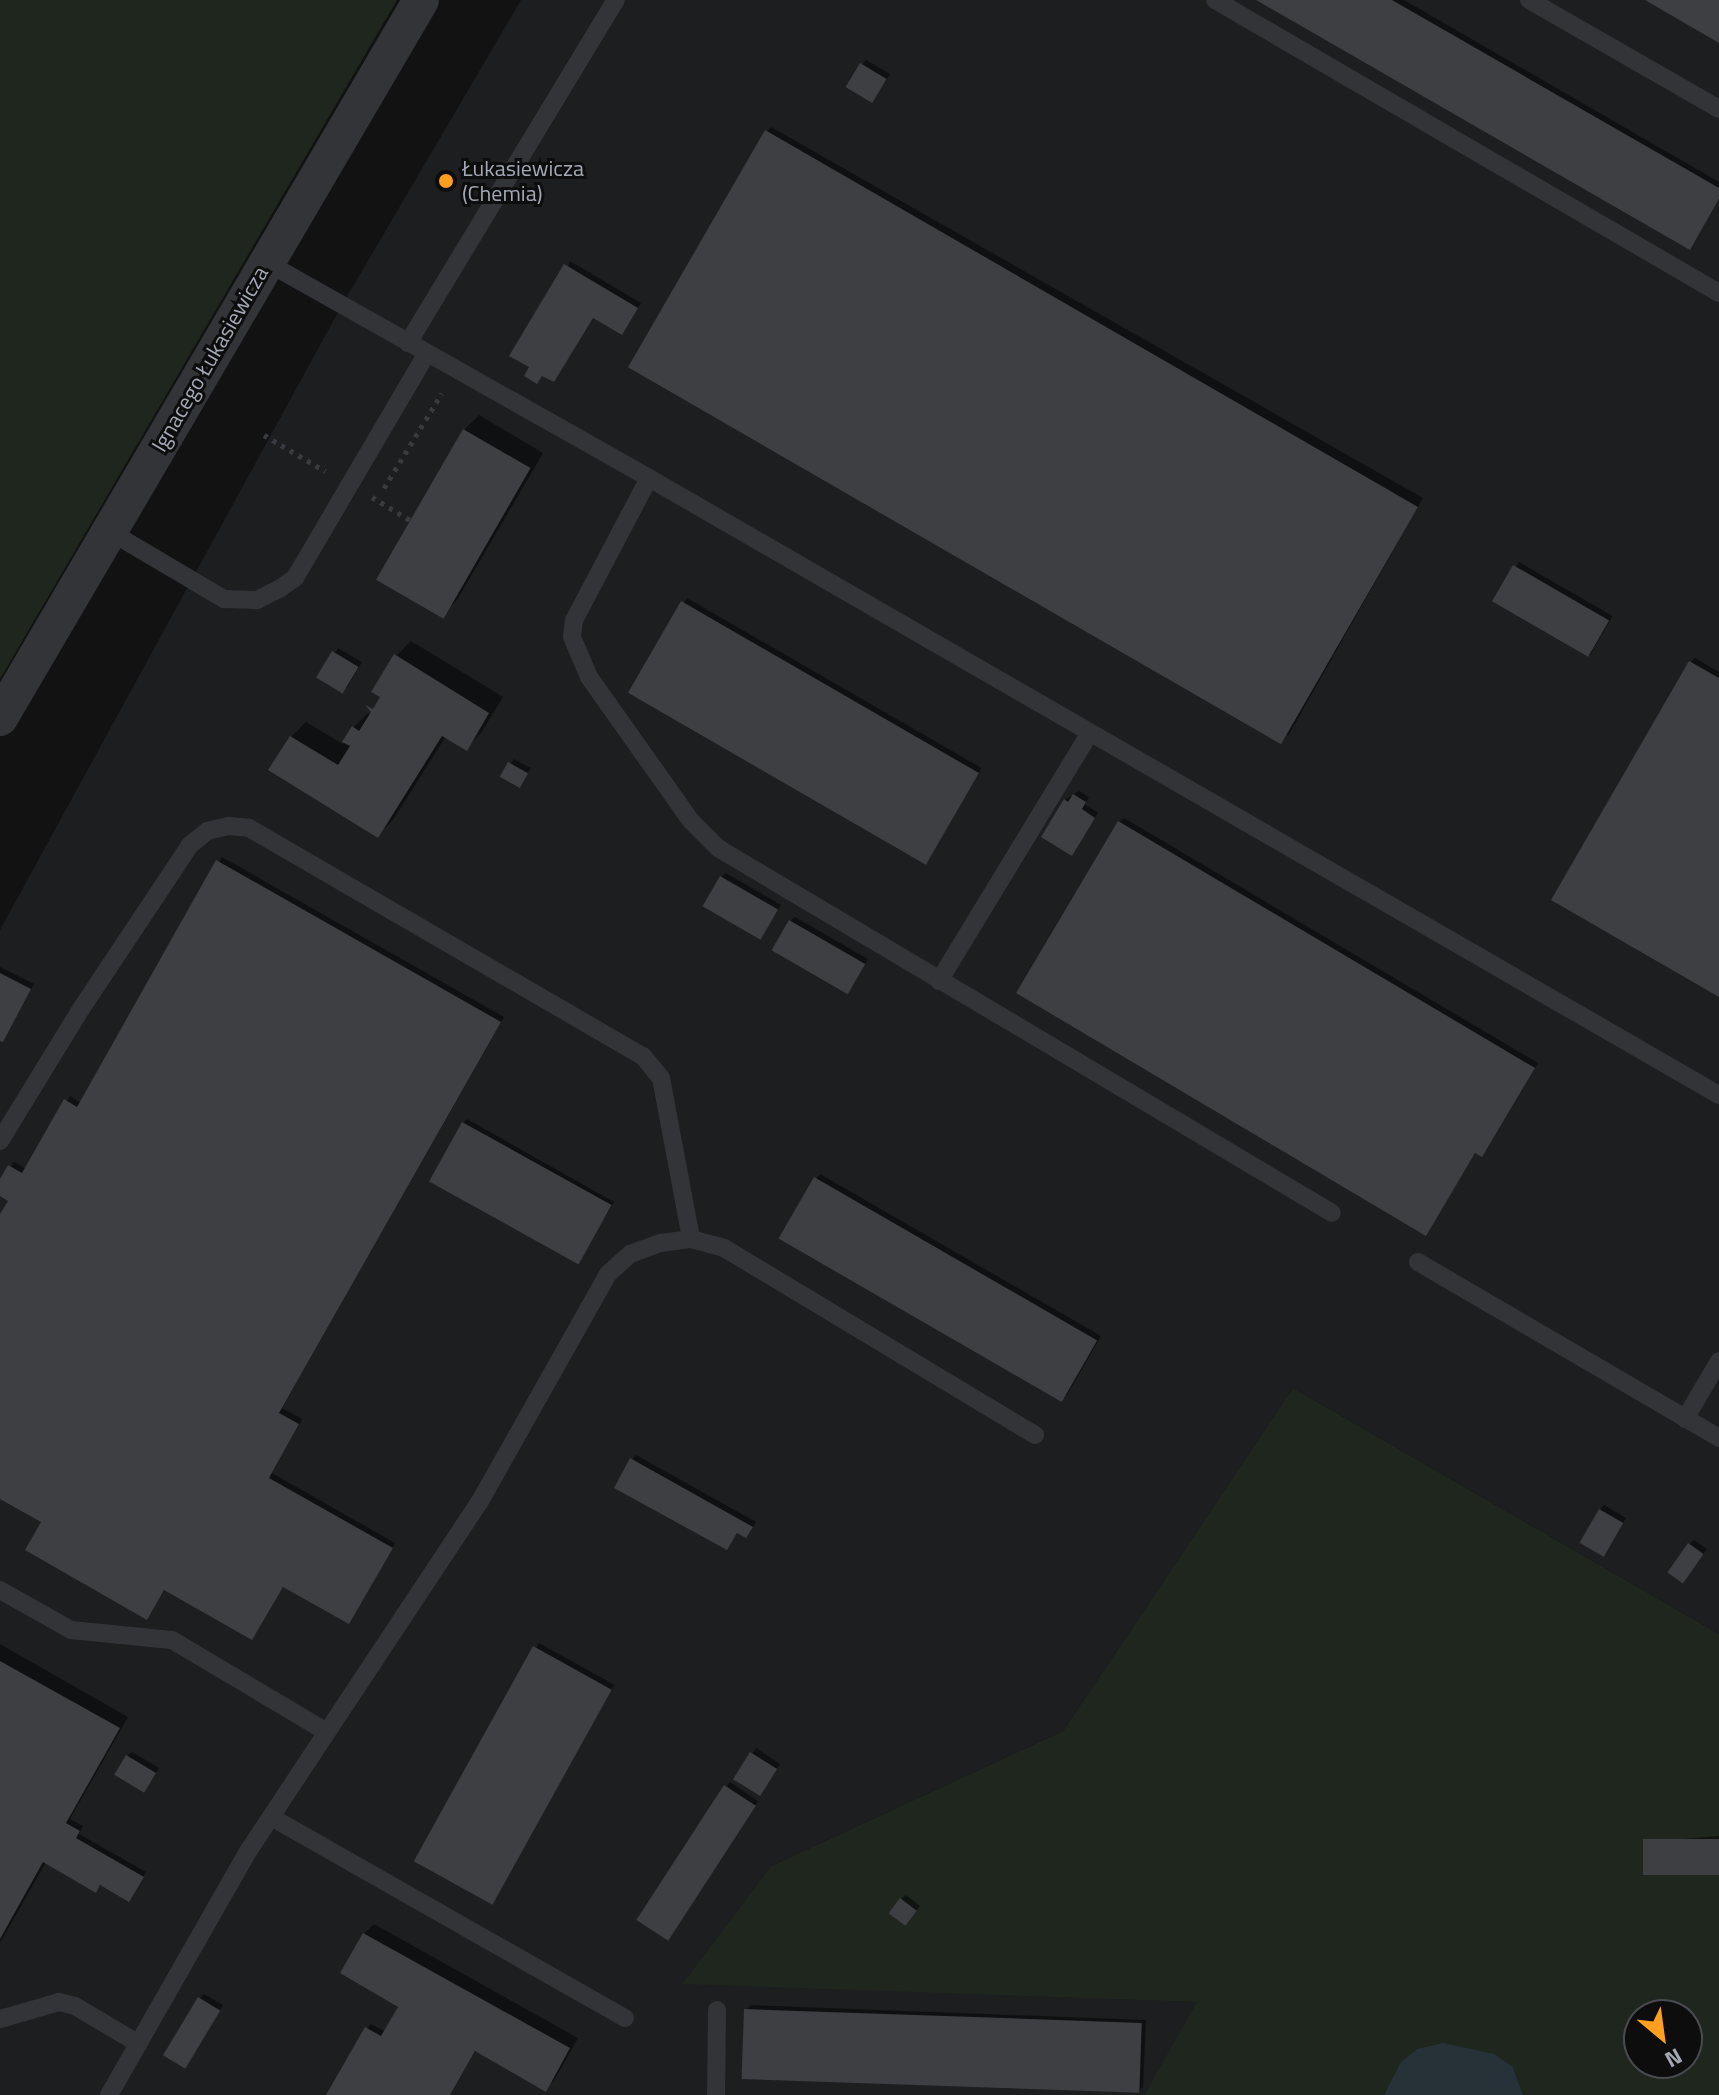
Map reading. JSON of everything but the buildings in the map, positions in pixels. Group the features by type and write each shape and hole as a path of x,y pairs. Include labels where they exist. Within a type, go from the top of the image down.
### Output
{"street":[{"name":"Ignacego Łukasiewicza","path":"0,718 421,0"}],"lane":[{"path":"408,343 616,0"},
{"path":"1215,0 1719,293"},
{"path":"1529,0 1719,109"},
{"path":"266,262 649,478 1719,1095"},
{"path":"109,531 224,599 257,600 279,589 295,578 427,353"},
{"path":"649,478 574,620 572,637 589,677 691,821 718,848 1332,1213"},
{"path":"939,981 1090,733"},
{"path":"0,1141 81,1009 190,845 207,831 228,826 249,828 643,1056 661,1078 691,1239"},
{"path":"109,2095 271,1817 479,1503 608,1274 630,1254 661,1243 691,1239 724,1248 1035,1435"},
{"path":"1418,1262 1719,1438"},
{"path":"1685,1419 1719,1361"},
{"path":"0,1590 71,1630 172,1640 327,1732"},
{"path":"271,1817 625,2018"},
{"path":"0,2019 59,2002 75,2006 139,2044"},
{"path":"716,2095 717,2010"}],"path":[{"path":"377,501 442,393"}],"shaded area":[{"path":"0,0 397,0 0,679"},
{"path":"521,0 1719,0 1719,1634 1293,1388 1063,1731 771,1866 683,1983 1198,2002 1144,2095 0,2095 0,930 342,305"},
{"path":"1293,1388 1719,1634 1719,2095 1523,2095 1513,2067 1386,2090 1384,2095 1144,2095 1197,2002 682,1984 771,1866 1063,1731"},
{"path":"1443,2043 1494,2054 1513,2067 1523,2095 1384,2095 1401,2062 1417,2049"}],"place":[{"name":"Łukasiewicza (Chemia)","path":"446,181"}]}
